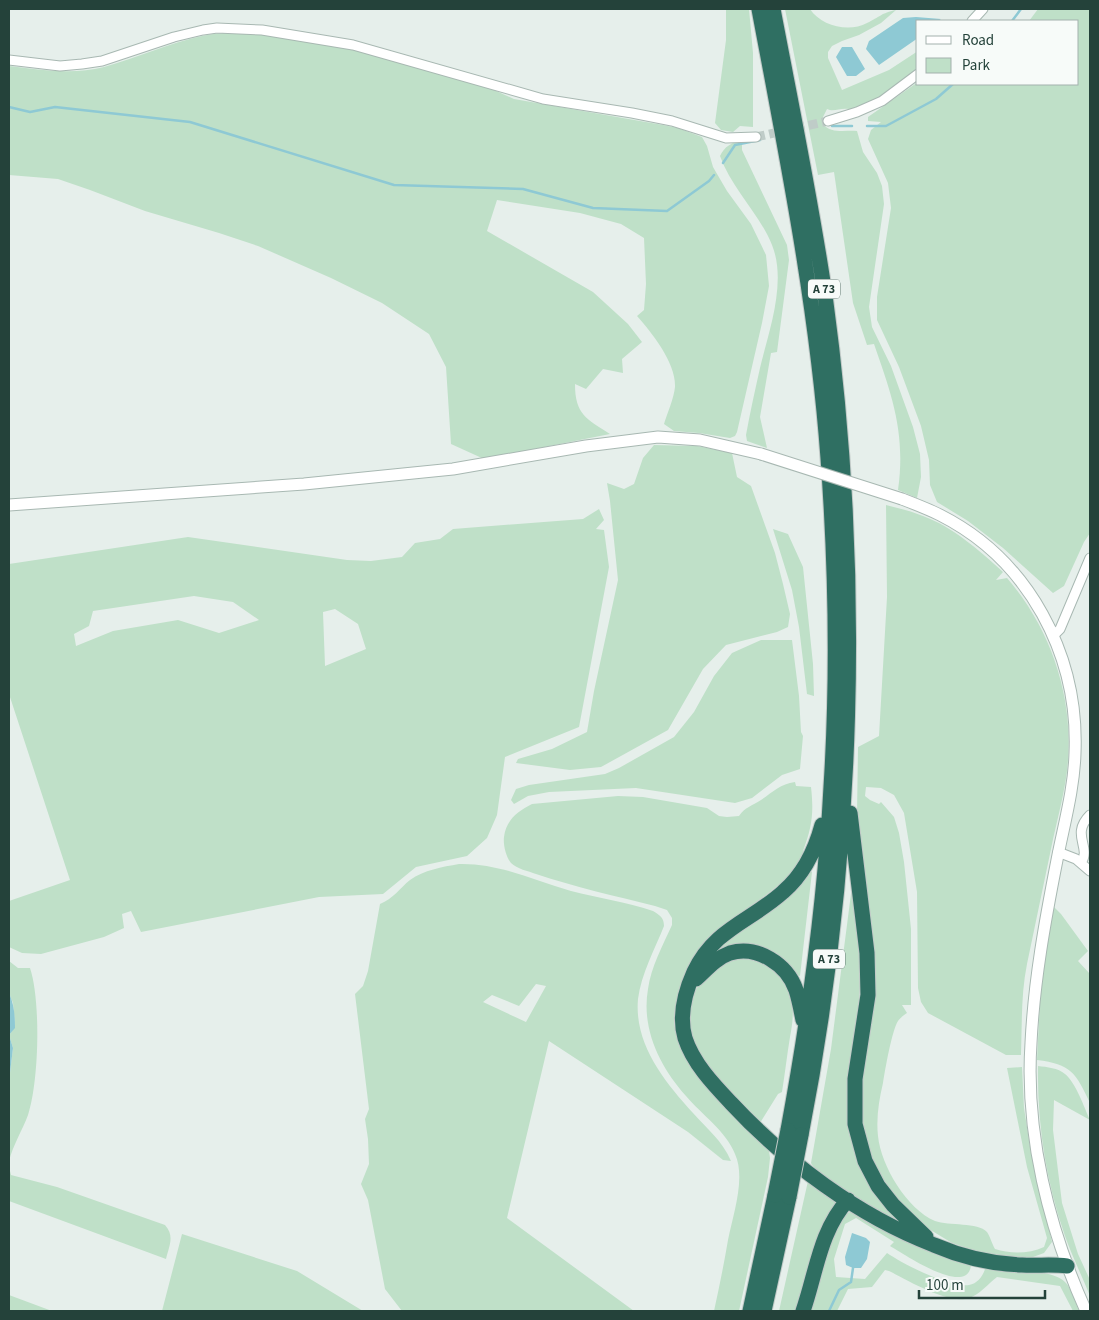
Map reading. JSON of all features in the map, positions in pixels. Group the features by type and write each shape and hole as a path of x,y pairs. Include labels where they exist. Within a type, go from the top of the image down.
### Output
{"highway":[{"name":"A 73","path":"759,9 799,218 812,310 828,456 834,614 839,785 824,882 805,1031 795,1132"},
{"name":"A 73","path":"764,1311 782,1196 795,1132 820,1032 829,961 848,656 847,573 841,456 825,296 812,212 773,9"},
{"path":"839,785 814,849 798,877 778,897 729,929 714,942 701,960 689,985 684,1004 682,1021 685,1038 703,1070 742,1115 772,1143 820,1182 848,1200 895,1228 934,1246 981,1261 1067,1266"},
{"path":"839,785 867,953 868,995 855,1079 855,1124 864,1160 878,1186 893,1205 934,1246"},
{"path":"689,985 712,964 731,953 752,952 762,955 784,969 791,979 796,989 805,1031"},
{"name":"A 73","path":"750,1311 782,1196"},
{"path":"803,1311 828,1229 836,1214 848,1200"}],"street":[{"path":"973,20 983,9"},
{"path":"9,60 60,66 82,64 102,61 174,37 203,30 217,28 262,30 353,45 543,99 672,121 726,138 756,137"},
{"path":"828,121 858,112 882,101 916,76"},
{"path":"9,505 332,481 454,469 586,446 658,437 700,440 761,454 902,499 940,514 967,531 989,548 1027,588 1054,635 1070,689 1076,729 1073,782 1040,952 1030,1046 1036,1146 1044,1188 1067,1266 1086,1311"},
{"path":"1054,635 1060,629 1090,558"},
{"path":"1078,861 1084,859 1080,832 1090,815"},
{"path":"1058,852 1078,861 1090,871"}],"green space":[{"path":"726,9 749,9 753,53 753,127 740,126 733,132 721,130 715,123 726,40"},
{"path":"785,9 810,9 828,24 844,27 860,26 896,10 881,23 859,35 832,46 828,52 828,58 842,90 889,70 916,52 916,70 882,97 853,110 827,109 823,117 823,124 830,129 838,131 857,131 863,152 877,173 882,186 884,204 869,307 872,327 891,366 913,427 920,454 921,477 917,498 898,490 900,450 896,415 874,344 867,345 853,303 834,172 818,175"},
{"path":"1038,9 1090,9 1090,533 1064,586 1053,593 1003,548 968,521 937,502 930,485 929,460 921,426 899,367 877,320 877,297 891,208 888,183 868,139 871,130 881,122 868,121 868,117 916,83 916,85 1079,85 1079,20 1030,20"},
{"path":"241,32 324,43 372,53 485,86 514,99 678,128 702,137 707,146 713,167 727,191 751,224 766,255 769,286 735,436 730,438 674,431 664,424 675,387 672,368 662,349 637,316 644,310 646,284 644,238 621,224 580,213 497,200 487,231 593,292 628,324 642,342 622,359 623,373 603,369 586,389 575,384 577,403 584,415 610,434 484,459 451,444 446,367 429,334 382,303 258,246 145,211 58,179 9,175 9,66 56,71 80,71 104,67 190,39 212,34"},
{"path":"742,140 742,150 787,245 789,260 777,352 771,353 760,417 767,448 747,441 746,435 758,376 772,323 778,275 776,259 767,233 731,179 720,156 729,145"},
{"path":"654,445 697,446 732,453 737,477 751,486 775,553 790,614 788,627 777,632 726,645 703,669 668,730 601,767 570,770 516,763 518,759 552,749 587,732 618,580 607,483 624,489 634,484 643,458"},
{"path":"886,505 918,514 945,526 1003,572 996,580 1007,578 1022,597 1047,640 1062,687 1067,711 1069,735 1067,771 1025,975 1021,1055 1006,1055 928,1013 921,1002 918,988 917,892 904,813 894,795 881,788 866,787 865,796 879,804 881,802 894,817 904,862 911,929 911,1005 902,1005 907,1013 898,1021 893,1033 878,1109 878,1136 884,1160 905,1197 925,1215 935,1221 970,1225 983,1229 987,1232 995,1249 1001,1251 1026,1252 1044,1247 1047,1238 1027,1167 1007,1068 1022,1067 1024,1108 1031,1153 1052,1242 1044,1253 1033,1257 1003,1257 973,1250 952,1243 924,1226 902,1206 885,1185 873,1163 859,1118 863,1051 857,815 858,747 879,736 887,597"},
{"path":"599,509 604,520 596,529 604,530 609,567 579,727 505,757 497,815 487,838 467,856 416,867 383,894 319,897 141,932 131,911 122,914 124,928 104,937 41,954 22,953 9,947 9,901 70,880 9,694 9,564 188,537 347,560 371,561 402,557 415,543 440,539 453,529 583,519","holes":["194,596 233,602 259,620 219,633 178,620 113,631 76,646 74,634 89,626 93,611","335,609 358,624 366,649 325,666 323,612"]},
{"path":"773,529 788,534 803,567 813,664 814,696 807,694 799,627 792,590"},
{"path":"761,640 792,640 799,696 801,732 803,736 800,769 782,775 752,798 735,803 636,788 549,792 528,796 514,804 511,800 516,789 529,785 605,774 674,737 694,712 714,676 732,653"},
{"path":"795,782 796,786 811,787 812,820 803,851 806,849 791,875 731,920 682,982 675,1008 674,1024 679,1044 687,1059 722,1103 769,1151 770,1158 768,1177 739,1311 714,1311 738,1197 738,1164 726,1138 692,1103 668,1073 650,1033 647,1019 648,989 658,956 672,925 672,918 667,910 655,906 565,883 516,867 508,858 504,847 504,837 510,821 532,804 618,796 643,797 707,808 719,816 739,816 746,809 777,789"},
{"path":"459,864 474,864 502,869 571,891 633,905 653,911 660,915 663,921 664,926 645,971 638,999 638,1016 641,1031 653,1061 662,1075 682,1101 719,1141 731,1161 723,1160 688,1132 549,1041 507,1218 634,1311 402,1311 385,1289 368,1200 361,1184 369,1164 365,1119 369,1109 355,994 363,986 368,971 380,904 389,899 415,877 433,869","holes":["536,984 546,986 526,1022 483,1002 492,995 519,1006"]},
{"path":"810,871 812,872 800,976 777,954 764,948 713,952"},
{"path":"852,886 861,956 850,1121 901,1222 825,1177 811,1163 831,1049"},
{"path":"1054,907 1088,951 1078,961 1090,974 1090,1103 1081,1084 1065,1067 1037,1060 1041,981"},
{"path":"740,958 759,962 775,971 786,984 793,1006 782,1092 778,1094 760,1123 722,1084 699,1052 692,1035 689,1018 691,1001 700,984 722,964"},
{"path":"9,961 18,968 30,968 36,1000 37,1042 32,1101 9,1161 9,1081 13,1048 9,1035 15,1024 13,1003 9,993"},
{"path":"1038,1066 1059,1070 1069,1078 1090,1120 1054,1100 1053,1130 1062,1203 1078,1254 1090,1280 1090,1296 1065,1236 1048,1173 1041,1131"},
{"path":"9,1167 11,1175 57,1187 165,1225 171,1237 166,1259 9,1201"},
{"path":"808,1181 839,1202 797,1311 779,1311"},
{"path":"850,1212 877,1226 971,1265 967,1274 959,1277 948,1276 935,1271 890,1246 894,1242 856,1218 845,1224 834,1259 836,1277 865,1279 887,1253 927,1274 961,1285 975,1283 985,1269 990,1268 1031,1271 1052,1275 1066,1283 1079,1311 1073,1311 1060,1286 997,1277 976,1294 969,1298 961,1299 940,1295 885,1270 872,1287 848,1289 837,1311 810,1311 825,1253 844,1215"},
{"path":"182,1234 297,1271 363,1311 162,1311"},
{"path":"9,1295 52,1311 9,1311"}],"water":[{"path":"903,18 941,19 916,20 916,39 879,65 866,49 869,41"},
{"path":"842,47 852,47 865,69 856,76 847,76 836,57"},
{"path":"9,993 14,1010 15,1028 9,1035"},
{"path":"9,1035 13,1048 9,1081"},
{"path":"852,1233 866,1238 870,1242 867,1259 861,1268 853,1268 846,1265 845,1257"}],"waterway":[{"path":"1013,20 1021,9"},
{"path":"867,126 886,126 936,99 952,85"},
{"path":"9,107 30,112 55,107 190,122 394,185 523,189 593,208 667,211 709,181 714,175"},
{"path":"832,126 852,126"},
{"path":"723,163 735,145 760,140"},
{"path":"829,1311 839,1290 851,1282 853,1268"}],"tunnel":[{"path":"756,137 828,121"}]}
